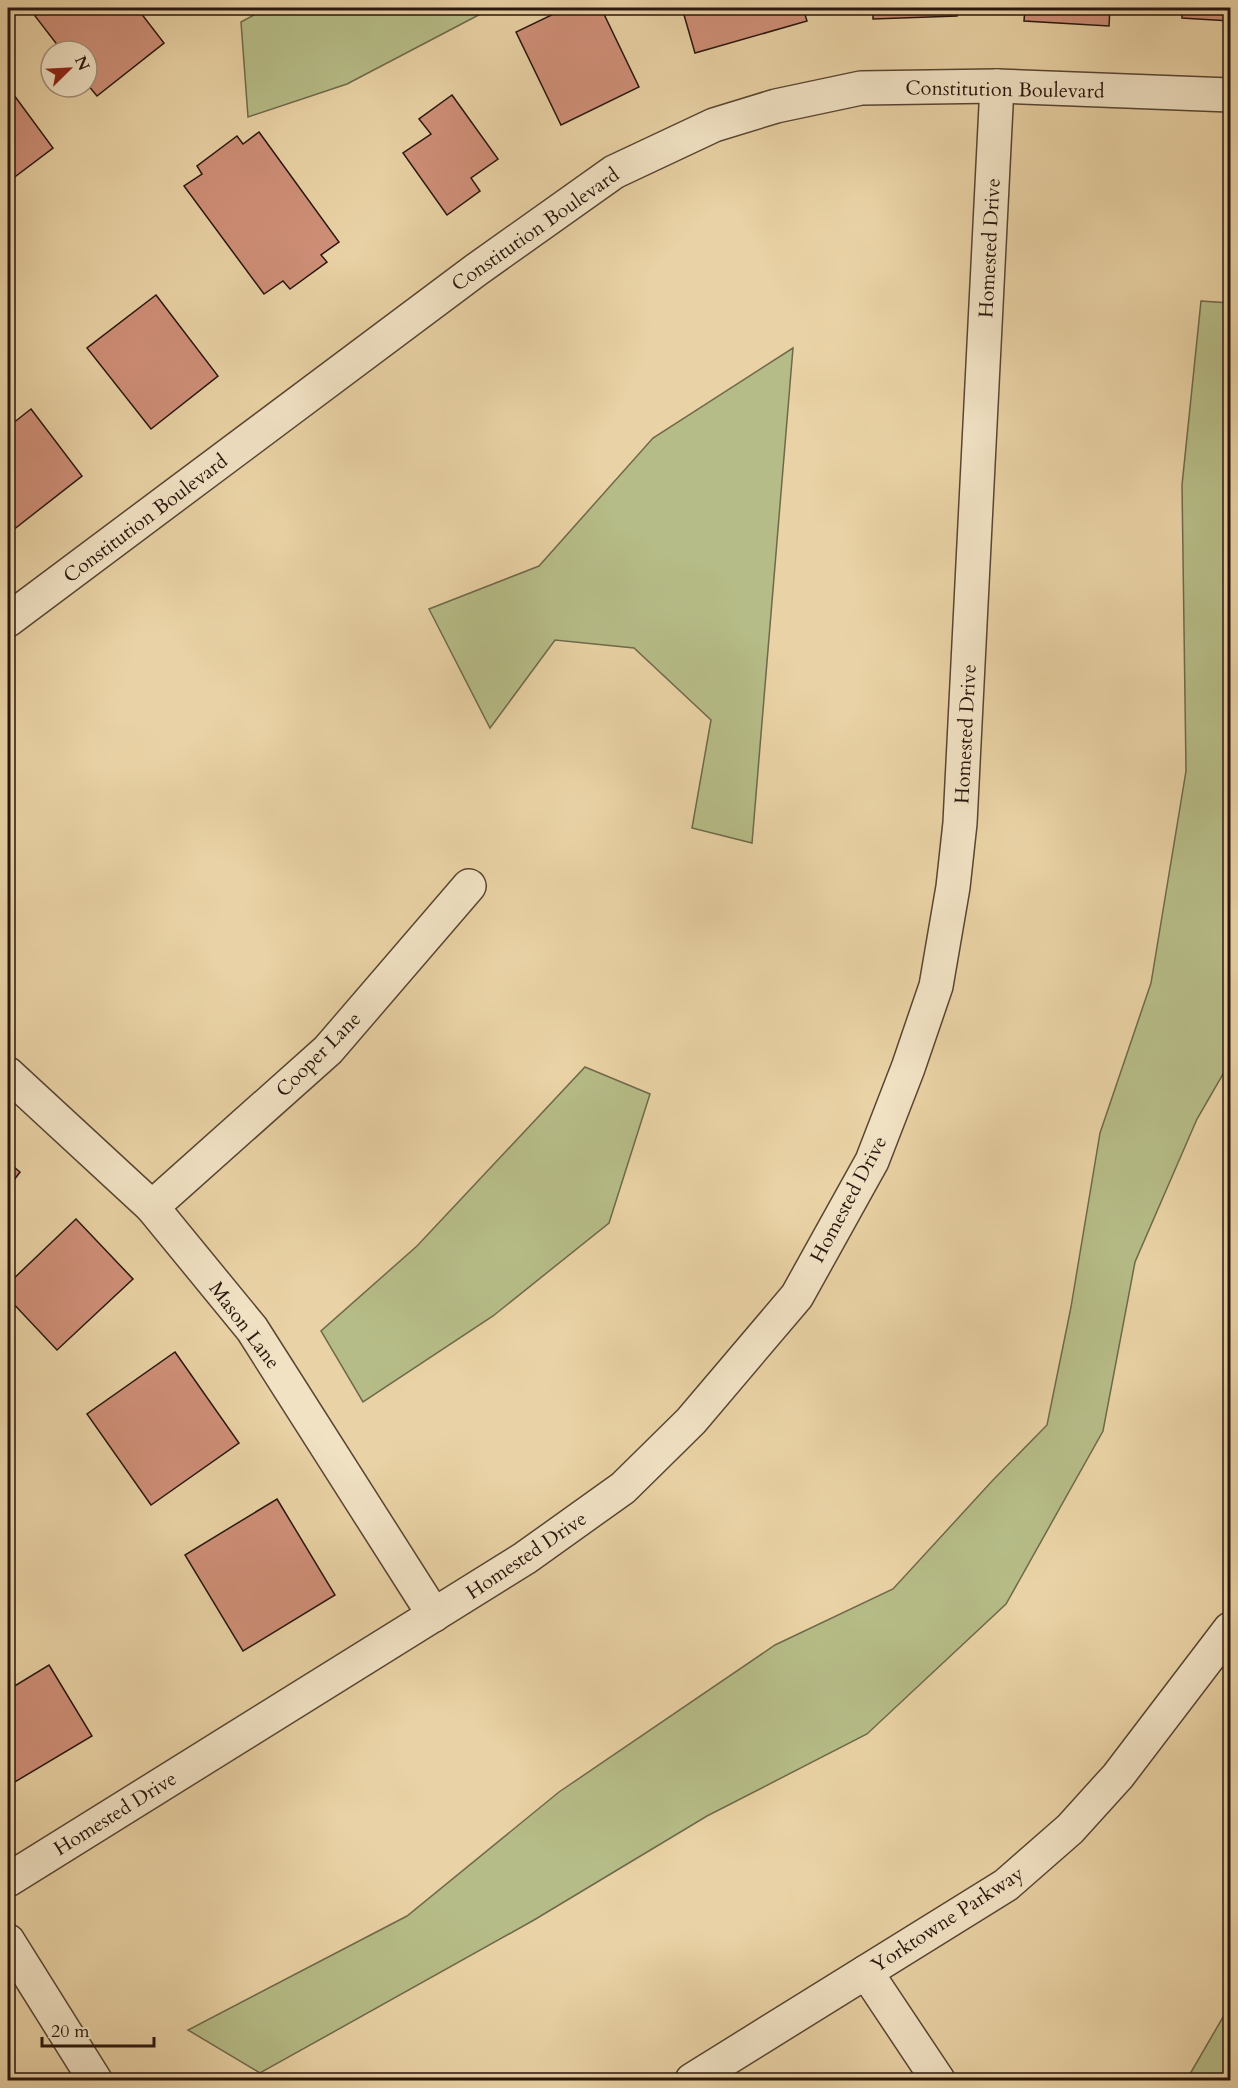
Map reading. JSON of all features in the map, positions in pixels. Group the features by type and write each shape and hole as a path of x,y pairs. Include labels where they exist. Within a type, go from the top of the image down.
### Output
{"street":[{"name":"Constitution Boulevard","path":"8,621 467,277 614,172 714,125 776,106 861,88 997,86 1230,95"},
{"name":"Homested Drive","path":"8,1880 525,1558 623,1488 691,1421 797,1296 872,1161 908,1068 936,986 953,887 960,823 997,86"},
{"name":"Cooper Lane","path":"152,1207 328,1050 469,886"},
{"name":"Mason Lane","path":"8,1074 152,1207 252,1329 434,1616"},
{"name":"Yorktowne Parkway","path":"692,2080 1006,1886 1070,1829 1118,1776 1229,1634"},
{"path":"8,1941 95,2080"},
{"path":"866,1972 938,2080"}],"green space":[{"path":"267,8 492,8 347,84 248,117 241,22"},
{"path":"1201,301 1230,303 1230,1062 1197,1119 1135,1262 1103,1431 1006,1604 867,1734 707,1816 534,1920 260,2073 188,2030 407,1916 559,1792 775,1645 893,1589 1047,1425 1071,1307 1100,1133 1151,983 1186,771 1182,485"},
{"path":"793,348 752,843 692,828 711,720 634,648 555,640 490,728 429,609 539,566 653,438"},
{"path":"585,1067 650,1094 609,1223 493,1316 363,1402 321,1331 417,1246"},
{"path":"1230,2005 1230,2080 1205,2080 1190,2074"}],"building":[{"path":"45,8 137,8 164,43 99,94 99,39 53,39 35,16"},
{"path":"566,8 601,8 639,87 561,125 516,32"},
{"path":"682,8 803,8 807,21 695,53"},
{"path":"873,8 956,8 957,16 873,19"},
{"path":"1025,8 1110,8 1109,26 1024,21"},
{"path":"1182,8 1230,8 1230,21 1182,18"},
{"path":"8,87 53,148 8,182"},
{"path":"452,95 498,159 471,178 480,191 447,215 403,153 431,134 419,119"},
{"path":"259,132 339,242 321,255 327,262 290,289 283,281 264,294 184,186 202,174 197,166 237,136 243,144"},
{"path":"156,295 218,376 151,429 87,348"},
{"path":"31,409 82,476 8,534 8,427"},
{"path":"8,1162 20,1172 8,1188"},
{"path":"76,1219 133,1279 57,1350 8,1298 8,1284"},
{"path":"175,1352 239,1443 151,1505 87,1414"},
{"path":"277,1499 335,1595 243,1651 185,1555"},
{"path":"49,1665 92,1736 8,1786 8,1690"}]}
